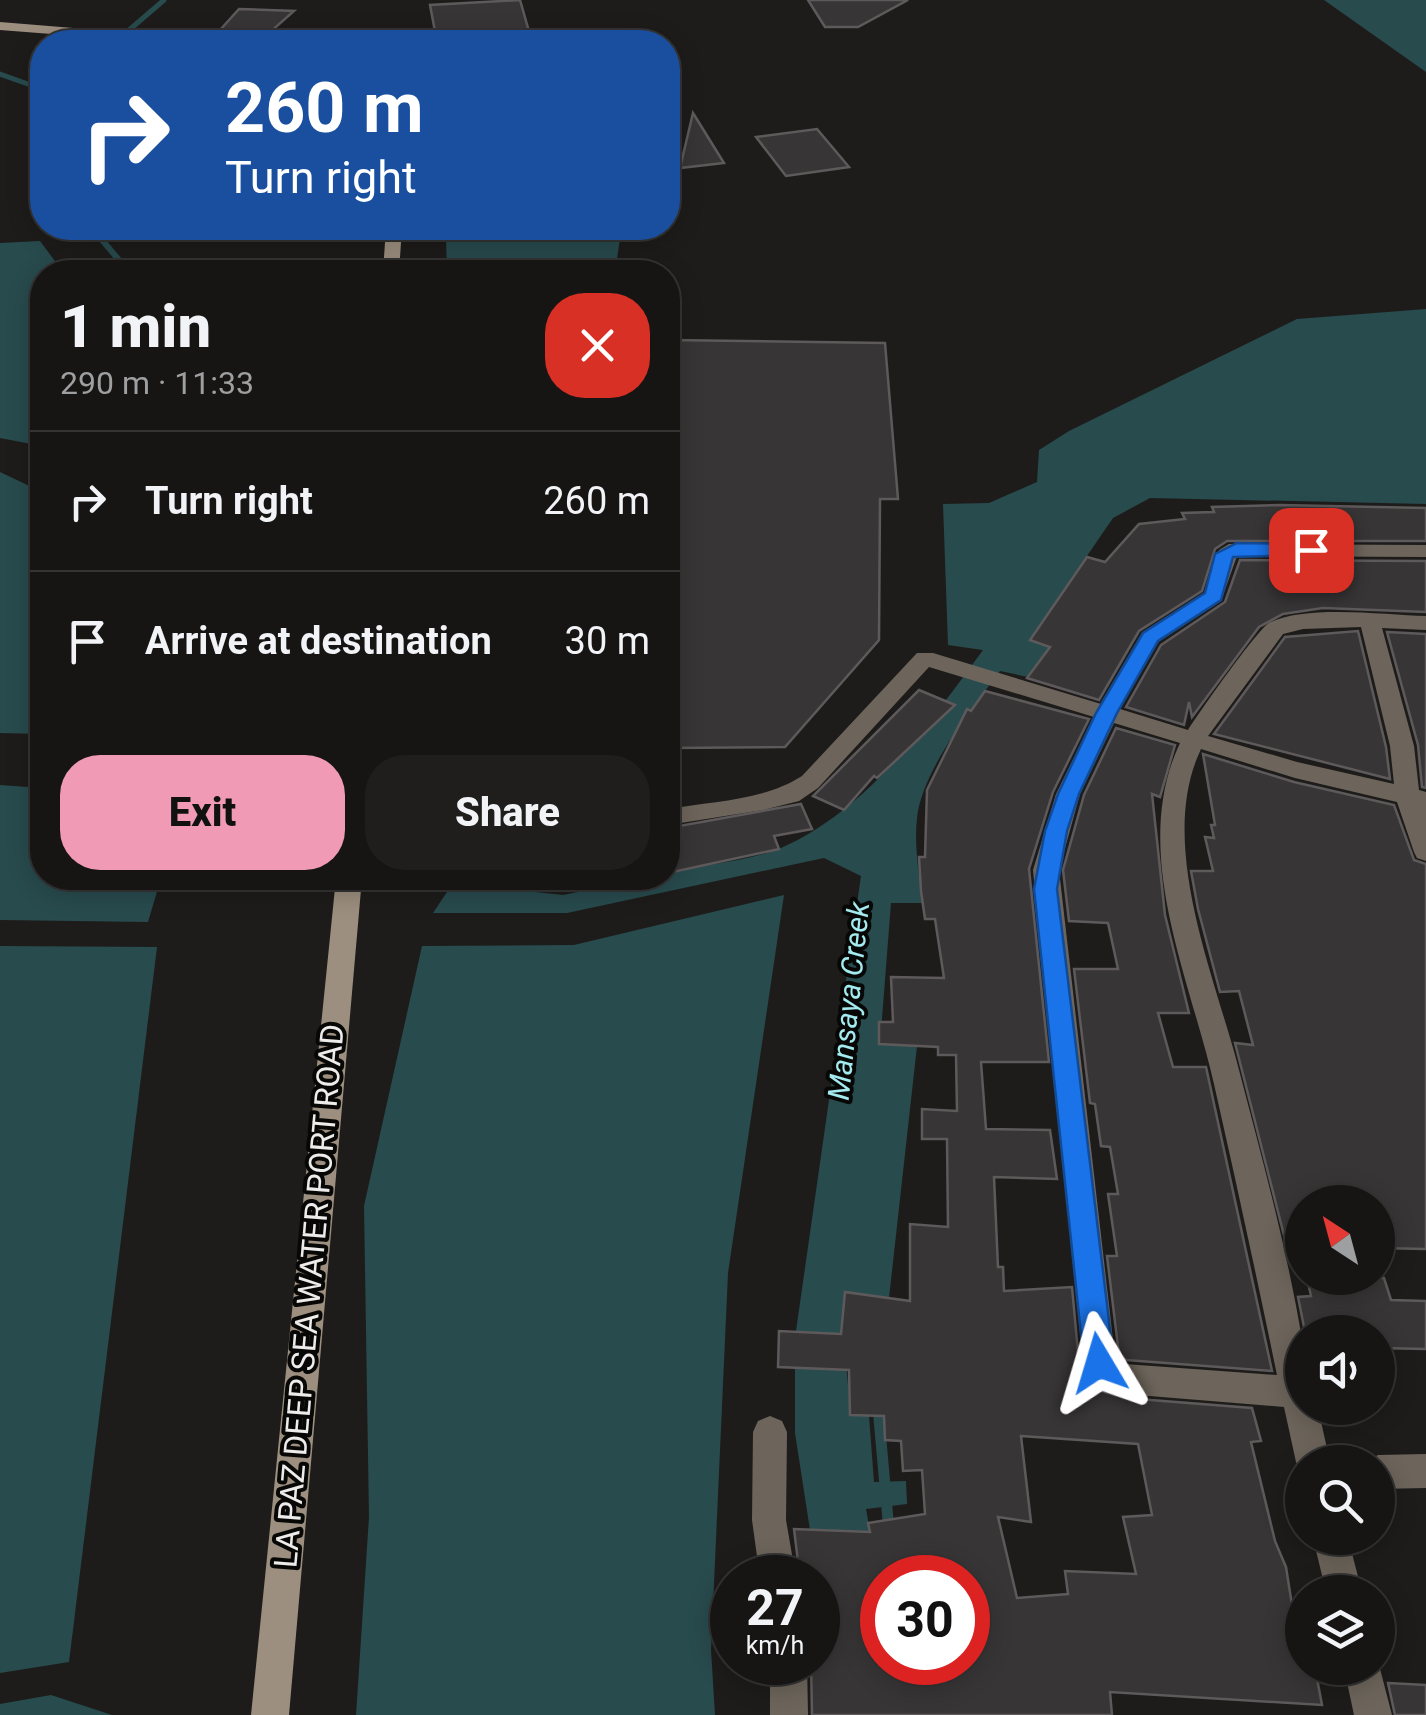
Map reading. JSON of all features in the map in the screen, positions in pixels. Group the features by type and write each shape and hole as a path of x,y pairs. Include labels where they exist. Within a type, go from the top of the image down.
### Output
{"main road":[{"path":"0,26 49,30"},
{"name":"LA PAZ DEEP SEA WATER PORT ROAD","path":"270,1715 348,890"}],"street":[{"path":"1285,1391 1126,1380 1110,1375 1099,1363 1046,870 1068,794 1107,713 1150,638 1214,596 1228,550 1426,551"},
{"path":"1285,1329 1216,1036 1191,948 1181,892 1174,798 1180,764 1193,738 1274,630 1302,622 1426,622"},
{"path":"1370,622 1417,799 1426,852"},
{"path":"680,816 790,795 810,782 925,658 1295,770 1417,799"},
{"path":"770,1432 769,1520 774,1555"},
{"path":"1395,1472 1426,1471"},
{"path":"788,1685 789,1715"},
{"path":"1366,1685 1373,1715"}],"water":[{"path":"1324,0 1426,0 1426,72"},
{"path":"446,240 620,240 617,260 447,260"},
{"path":"40,241 54,260 30,260 30,444 0,438 0,243"},
{"path":"1426,309 1426,504 1150,498 1113,518 1030,639 1050,647 1028,677 1000,671 950,741 928,780 916,828 923,903 891,903 880,1044 917,1046 889,1298 846,1365 851,1414 869,1416 874,1482 906,1481 907,1504 866,1509 874,1555 860,1555 860,1599 840,1571 840,1555 828,1555 810,1530 795,1433 795,1367 812,1368 813,1332 796,1331 861,876 824,858 680,889 680,871 755,856 812,832 868,788 918,735 983,650 948,645 943,504 989,503 1037,482 1039,450 1069,431 1297,319"},
{"path":"0,472 30,486 30,734 0,733"},
{"path":"0,785 30,787 30,890 157,890 148,922 0,920"},
{"path":"448,890 563,895 588,890 674,890 567,913 433,913"},
{"path":"784,895 728,1273 715,1555 710,1555 710,1685 713,1685 715,1715 356,1715 369,1517 364,1206 422,946 574,945"},
{"path":"0,946 157,947 69,1662 0,1673"},
{"path":"51,1695 112,1715 0,1715 0,1704"}],"building":[{"path":"520,0 529,30 435,30 430,5"},
{"path":"808,0 908,0 858,27 825,27"},
{"path":"239,9 294,11 273,30 220,30"},
{"path":"693,113 724,163 680,168"},
{"path":"817,129 849,167 786,176 756,137"},
{"path":"680,340 885,343 898,499 880,499 879,640 785,747 680,748"},
{"path":"1212,507 1426,508 1426,541 1227,541 1215,549 1202,591 1139,631 1099,700 1027,678 1050,647 1030,640 1087,557 1105,562 1139,524 1185,519 1182,513 1214,512"},
{"path":"1240,560 1426,561 1426,612 1323,608 1283,614 1259,627 1192,717 1189,702 1184,725 1126,707 1161,645 1225,602"},
{"path":"1358,631 1390,779 1214,734 1285,637"},
{"path":"1387,632 1426,634 1426,788 1422,787 1418,745"},
{"path":"919,690 955,705 877,778 874,776 844,810 813,796"},
{"path":"985,691 1089,719 1053,792 1029,869 1049,1062 981,1062 986,1129 1050,1130 1057,1179 994,1177 998,1267 1003,1267 1004,1291 1072,1287 1079,1363 1097,1390 1125,1398 1252,1408 1261,1441 1251,1442 1287,1575 1285,1685 1318,1685 1322,1705 1110,1692 1112,1715 812,1715 811,1685 840,1685 840,1555 797,1555 794,1529 870,1532 868,1523 925,1514 922,1470 903,1471 901,1441 885,1440 884,1416 850,1415 849,1370 778,1367 779,1331 841,1334 845,1292 910,1301 910,1224 948,1227 947,1139 922,1139 922,1109 957,1111 956,1055 938,1055 938,1047 879,1044 879,1022 893,1022 891,977 944,978 935,919 925,919 919,857 925,857 927,790 967,709 971,711","holes":["1021,1436 1138,1444 1152,1515 1123,1517 1136,1574 1065,1571 1068,1594 1017,1598 998,1517 1031,1522"]},
{"path":"1116,728 1175,745 1160,797 1152,794 1165,915 1189,1013 1158,1013 1173,1067 1206,1067 1272,1371 1126,1360 1119,1355 1107,1256 1117,1256 1108,1194 1118,1194 1110,1147 1101,1146 1095,1104 1090,1103 1074,969 1118,969 1108,923 1069,921 1063,870 1084,795"},
{"path":"1203,754 1294,782 1394,805 1414,860 1426,864 1426,1249 1395,1248 1395,1185 1285,1185 1285,1239 1235,1043 1253,1045 1239,991 1220,992 1191,871 1213,871 1205,837 1214,838 1211,825 1215,825"},
{"path":"801,804 812,829 774,836 779,849 680,870 680,826"},
{"path":"1389,1295 1391,1300 1426,1301 1426,1349 1395,1348 1395,1315 1302,1315 1298,1297"},
{"path":"1388,1685 1426,1685 1426,1715 1395,1715"}],"waterway":[{"path":"129,30 164,0"},
{"path":"0,74 30,85"},
{"path":"102,240 119,260"},
{"name":"Mansaya Creek","path":"878,1407 889,1531"}],"route":[{"path":"1099,1363 1046,889 1046,870 1056,831 1068,794 1107,713 1150,638 1214,596 1224,554 1237,549 1311,550"}]}
